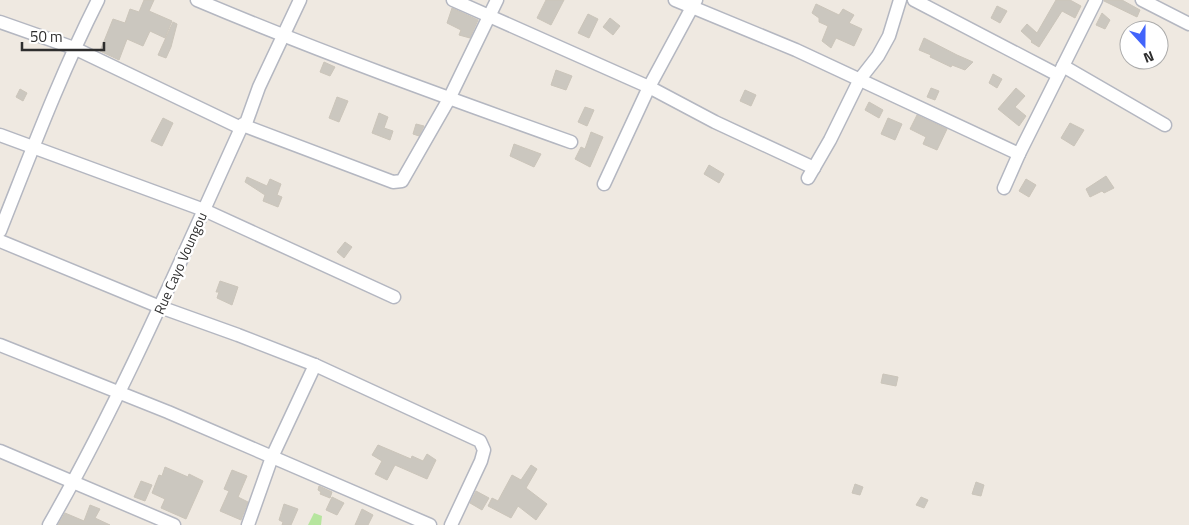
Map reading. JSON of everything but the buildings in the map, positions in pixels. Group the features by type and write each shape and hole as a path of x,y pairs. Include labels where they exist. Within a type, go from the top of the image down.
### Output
{"street":[{"path":"0,231 74,48 98,0"},
{"path":"197,0 283,36 449,99 571,142"},
{"name":"Rue Cayo Voungou","path":"49,525 120,392 300,0"},
{"path":"453,0 649,88 811,173 830,140 860,79 878,56 889,36 900,0"},
{"path":"0,22 74,48 243,127 393,182 402,181 449,99 497,0"},
{"path":"675,0 694,4 1019,154"},
{"path":"914,0 1061,71 1165,125"},
{"path":"1004,188 1096,0"},
{"path":"1142,0 1189,24"},
{"path":"604,184 649,88 694,4"},
{"path":"0,135 204,210 394,297"},
{"path":"0,241 160,307 315,365 480,441 484,450 481,461 451,525"},
{"path":"0,345 120,392 430,525"},
{"path":"248,525 272,457 315,365"},
{"path":"0,451 174,525"}],"green space":[{"path":"314,513 322,516 321,525 308,525"}]}
